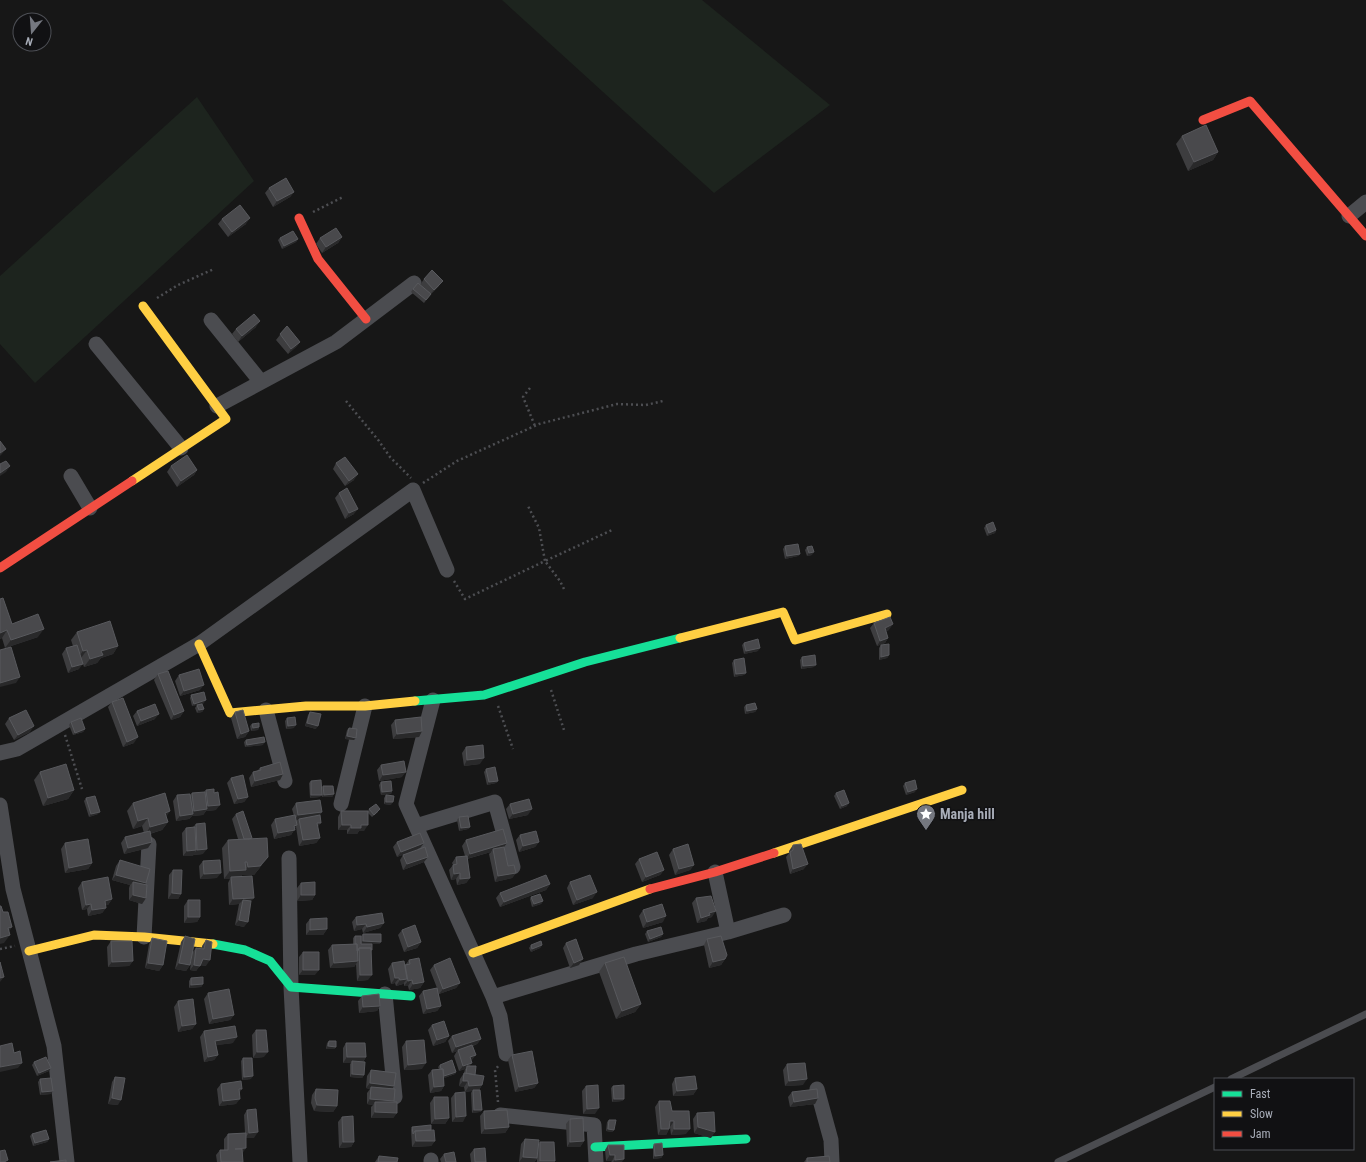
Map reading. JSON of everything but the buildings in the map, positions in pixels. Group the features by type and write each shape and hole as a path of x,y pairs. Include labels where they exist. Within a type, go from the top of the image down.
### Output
{"street":[{"path":"1203,120 1250,101 1366,236"},
{"path":"1349,216 1366,202"},
{"path":"299,218 318,259 366,319"},
{"path":"217,406 336,342 414,283"},
{"path":"0,568 226,419 143,306"},
{"path":"211,320 261,382"},
{"path":"96,344 181,448"},
{"path":"71,476 90,508"},
{"path":"0,754 17,749 199,644 413,490 447,570"},
{"path":"199,644 230,713 306,706 366,706 484,695 585,662 783,612 795,640 887,614"},
{"path":"433,700 406,804 493,997 500,1016 506,1054"},
{"path":"341,804 366,706"},
{"path":"266,710 285,781"},
{"path":"473,953 638,892 715,872 962,790"},
{"path":"416,826 495,802 513,867"},
{"path":"0,805 13,889 54,1046 67,1162"},
{"path":"144,937 149,844"},
{"path":"289,858 291,987 300,1162"},
{"path":"715,872 728,932"},
{"path":"493,997 636,954 728,932 784,915"},
{"path":"29,951 94,934 205,943 245,950 270,961 291,987 411,996"},
{"path":"385,994 395,1097"},
{"path":"817,1089 831,1140 832,1162"},
{"path":"500,1115 594,1125 596,1155 746,1139"}],"lane":[{"path":"1233,1078 1366,1014"},
{"path":"1058,1162 1214,1087"}],"path":[{"path":"299,218 343,197"},
{"path":"143,306 178,285 214,269"},
{"path":"530,388 523,397 535,426"},
{"path":"346,401 379,441 390,457 412,478 413,490 457,461 535,426 617,404 646,405 662,401"},
{"path":"527,504 539,528 545,561 564,589"},
{"path":"447,570 465,600 612,530"},
{"path":"546,675 564,730"},
{"path":"493,692 513,749"},
{"path":"61,724 82,789"},
{"path":"500,1115 495,1070 506,1054"}],"shaded area":[{"path":"502,0 702,0 830,105 714,193"},
{"path":"197,97 254,181 35,383 0,344 0,276"}],"traffic: fast":[{"path":"415,701 484,695 585,662 680,638"},
{"path":"213,944 245,950 270,961 291,987 411,996"},
{"path":"595,1147 746,1139"}],"traffic: slow":[{"path":"132,481 226,419 143,306"},
{"path":"680,638 783,612 795,640 887,614"},
{"path":"199,644 230,713 306,706 365,706 415,701"},
{"path":"774,853 962,790"},
{"path":"473,953 650,889"},
{"path":"29,951 94,935 144,937 213,944"}],"traffic: jam":[{"path":"1203,120 1250,101 1366,236"},
{"path":"299,218 318,259 366,319"},
{"path":"0,568 132,481"},
{"path":"650,889 715,872 774,853"}],"place":[{"name":"Manja hill","path":"926,831"}]}
